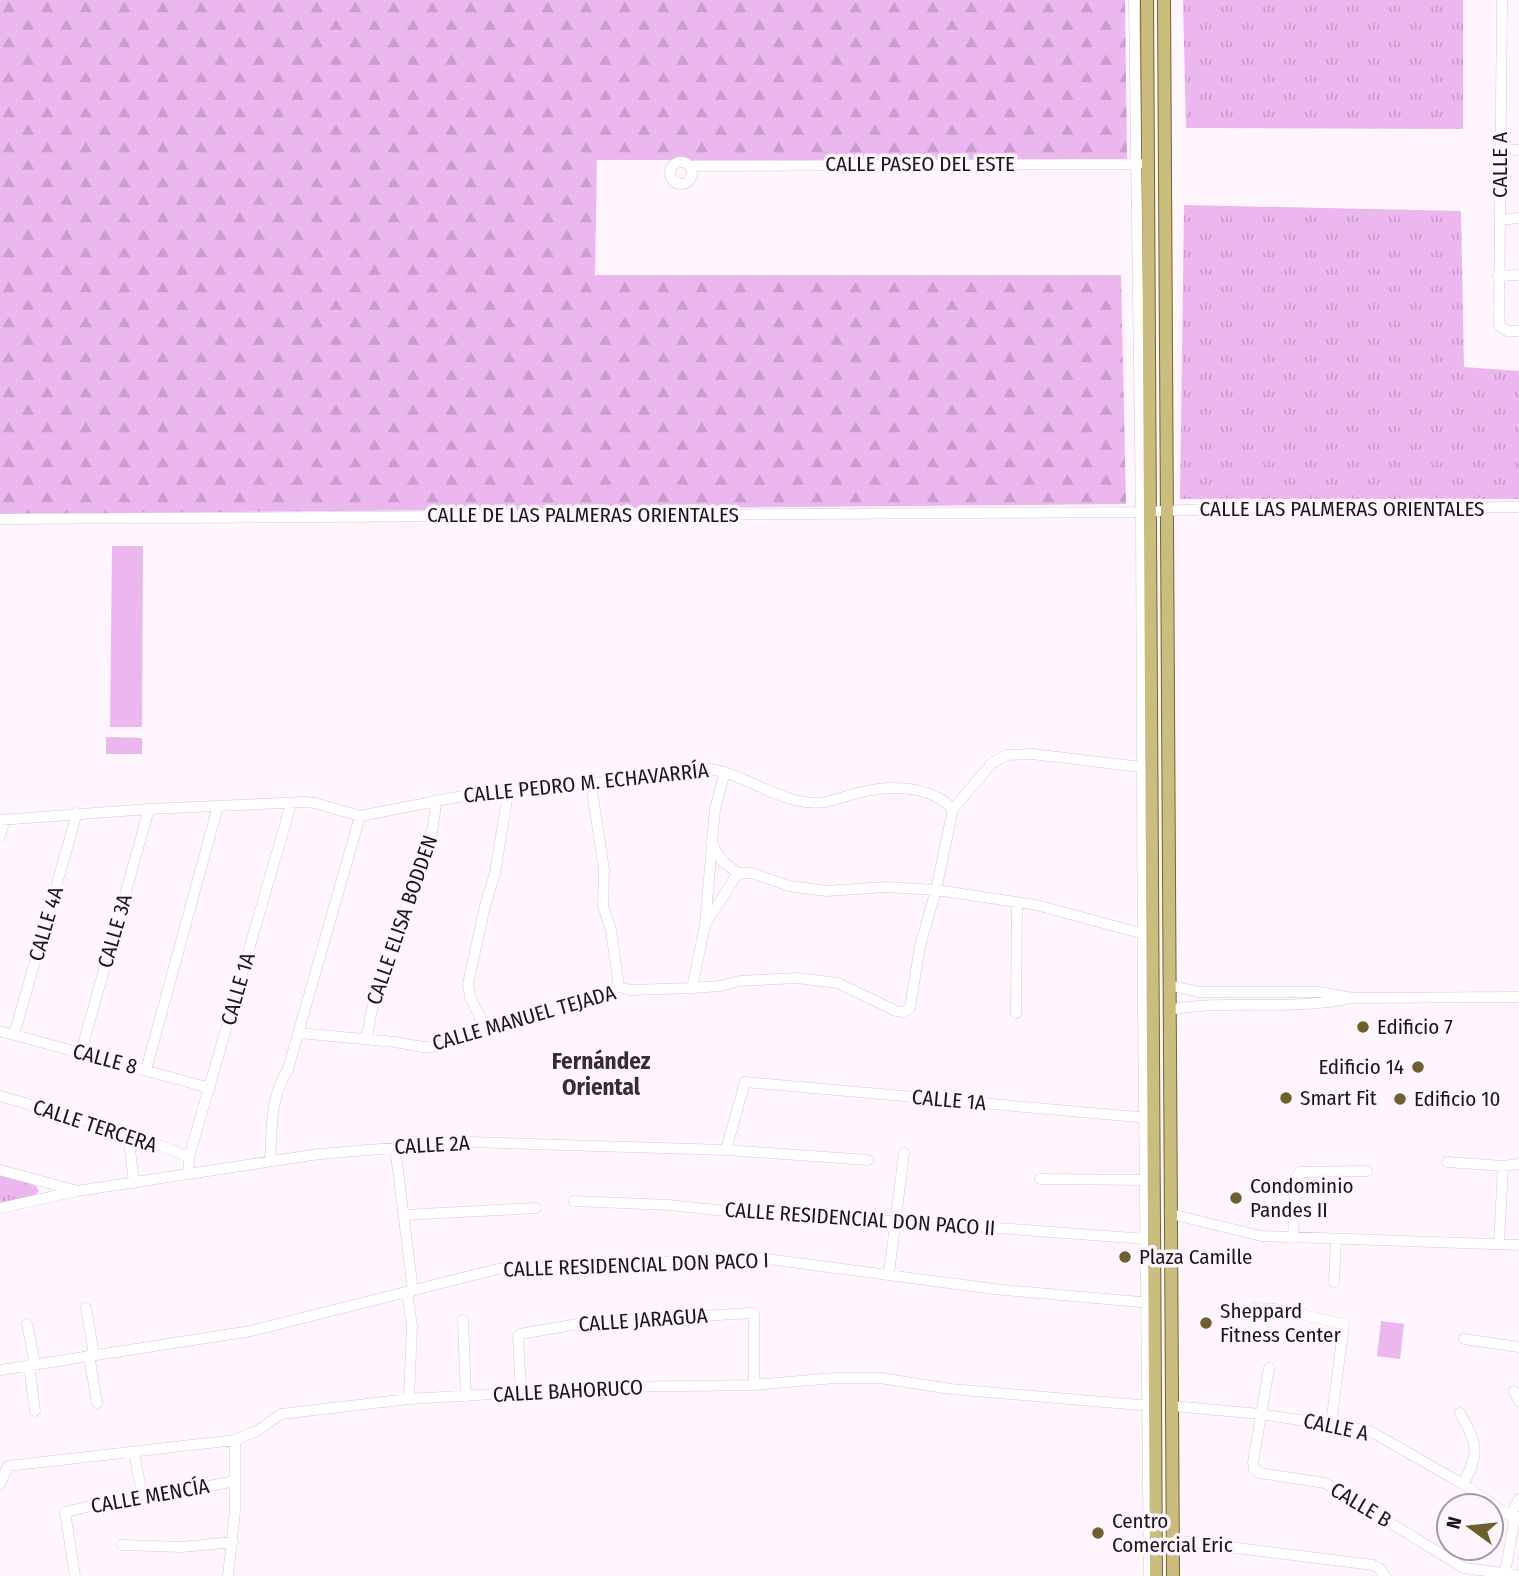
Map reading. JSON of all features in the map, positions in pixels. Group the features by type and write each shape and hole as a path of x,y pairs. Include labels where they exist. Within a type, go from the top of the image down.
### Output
{"main road":[{"path":"1147,0 1142,164 1150,1303 1156,1576"},
{"path":"1164,0 1173,1576"}],"street":[{"path":"1134,0 1142,164"},
{"name":"CALLE A","path":"1502,0 1499,325 1502,329 1519,331"},
{"path":"1500,149 1519,150"},
{"name":"CALLE PASEO DEL ESTE","path":"692,166 1142,164"},
{"path":"1500,220 1519,218"},
{"path":"1498,276 1519,275"},
{"name":"CALLE LAS PALMERAS ORIENTALES","path":"1166,511 1519,507"},
{"name":"CALLE DE LAS PALMERAS ORIENTALES","path":"0,519 1166,511"},
{"path":"936,890 953,809 992,763 1007,755 1032,754 1147,768"},
{"name":"CALLE PEDRO M. ECHAVARRÍA","path":"2,819 149,809 315,803 360,816 509,787 591,784 702,768 740,776 779,796 802,800 825,802 878,788 895,787 931,794 953,809"},
{"path":"692,988 705,925 715,808 725,772"},
{"path":"591,784 604,870 603,906 611,930 619,987"},
{"path":"487,1031 470,996 468,984 495,873 509,787"},
{"name":"CALLE ELISA BODDEN","path":"367,1039 370,1011 381,973 433,834 436,800"},
{"name":"CALLE 1A","path":"188,1174 189,1157 291,804"},
{"path":"146,1070 218,806"},
{"name":"CALLE 3A","path":"81,1052 149,809"},
{"name":"CALLE 4A","path":"15,1035 78,813"},
{"path":"270,1161 278,1085 288,1069 299,1033 360,816"},
{"path":"0,836 2,819"},
{"path":"711,842 722,860 738,873 752,873 789,886 826,891 886,887 936,890 1049,908 1148,935"},
{"path":"705,925 738,873"},
{"name":"CALLE MANUEL TEJADA","path":"299,1033 430,1047 470,1038 553,1012 619,987 630,990 692,988 740,981 797,978 838,983 896,1011 904,1012 910,1008 920,946 936,890"},
{"path":"1016,1013 1017,903"},
{"path":"1169,985 1199,992 1320,992 1353,998 1519,998"},
{"path":"1320,992 1320,1004"},
{"path":"1169,1010 1200,1004 1320,1004 1353,998"},
{"name":"CALLE 8","path":"0,1031 211,1087"},
{"name":"CALLE 1A","path":"726,1150 745,1082 1149,1118"},
{"name":"CALLE TERCERA","path":"0,1097 128,1133 189,1157"},
{"path":"1149,1118 1145,1180 1150,1303"},
{"path":"128,1133 134,1183"},
{"name":"CALLE 2A","path":"0,1208 78,1191 270,1161 469,1142 726,1150 868,1160"},
{"path":"395,1147 404,1215 412,1326 409,1399"},
{"path":"889,1273 904,1153"},
{"path":"1447,1162 1503,1167 1519,1164"},
{"path":"1499,1244 1503,1167"},
{"path":"0,1170 78,1191"},
{"path":"1293,1238 1296,1178 1300,1172 1367,1171"},
{"path":"1040,1179 1145,1180"},
{"name":"CALLE RESIDENCIAL DON PACO II","path":"575,1201 669,1205 802,1219 895,1221 1146,1239"},
{"path":"404,1215 537,1208"},
{"path":"1171,1214 1261,1236 1519,1245"},
{"path":"1334,1282 1336,1239"},
{"name":"CALLE RESIDENCIAL DON PACO I","path":"0,1370 251,1331 498,1269 769,1258 994,1289 1150,1303"},
{"path":"86,1308 97,1403"},
{"path":"1254,1308 1276,1309 1344,1324 1331,1424"},
{"name":"CALLE JARAGUA","path":"521,1392 520,1335 584,1323 751,1313 754,1315 754,1385"},
{"path":"463,1320 466,1397"},
{"path":"27,1324 35,1411"},
{"path":"1464,1339 1519,1347"},
{"name":"CALLE B","path":"1269,1368 1260,1414 1254,1469 1261,1473 1325,1483 1464,1568 1519,1575"},
{"name":"CALLE BAHORUCO","path":"0,1484 4,1465 235,1440 257,1432 281,1414 409,1399 612,1387 754,1385 835,1378 880,1378 951,1389 1152,1406"},
{"path":"1149,1576 1152,1406"},
{"name":"CALLE A","path":"1173,1406 1260,1414 1370,1431 1515,1517"},
{"path":"1460,1413 1473,1438 1475,1449 1475,1461 1463,1484"},
{"path":"228,1576 233,1542 235,1440"},
{"path":"134,1453 142,1494"},
{"name":"CALLE MENCÍA","path":"75,1576 65,1512 142,1494 172,1493 234,1481"},
{"path":"1505,1573 1519,1499"},
{"path":"1173,1540 1369,1564 1377,1566 1385,1576"},
{"path":"122,1545 181,1547 233,1542"},
{"path":"1369,1564 1370,1576"}],"green space":[{"path":"0,0 1125,0 1127,160 597,160 595,275 1121,275 1126,504 0,514"},
{"path":"1183,0 1463,0 1463,129 1186,128"},
{"path":"1184,205 1461,211 1464,367 1519,371 1519,499 1180,499"},
{"path":"112,546 143,546 142,727 110,727"},
{"path":"106,737 142,738 142,754 106,754"},
{"path":"0,1175 36,1186 39,1191 35,1195 0,1203"},
{"path":"1381,1321 1404,1324 1400,1359 1377,1356"}],"place":[{"name":"Edificio 7","path":"1363,1027"},
{"name":"Edificio 14","path":"1418,1067"},
{"name":"Smart Fit","path":"1286,1098"},
{"name":"Edificio 10","path":"1400,1099"},
{"name":"Condominio Pandes II","path":"1236,1198"},
{"name":"Plaza Camille","path":"1125,1257"},
{"name":"Sheppard Fitness Center","path":"1206,1323"},
{"name":"Centro Comercial Eric","path":"1098,1533"}],"district":[{"name":"Fernández Oriental","path":"601,1074"}]}
